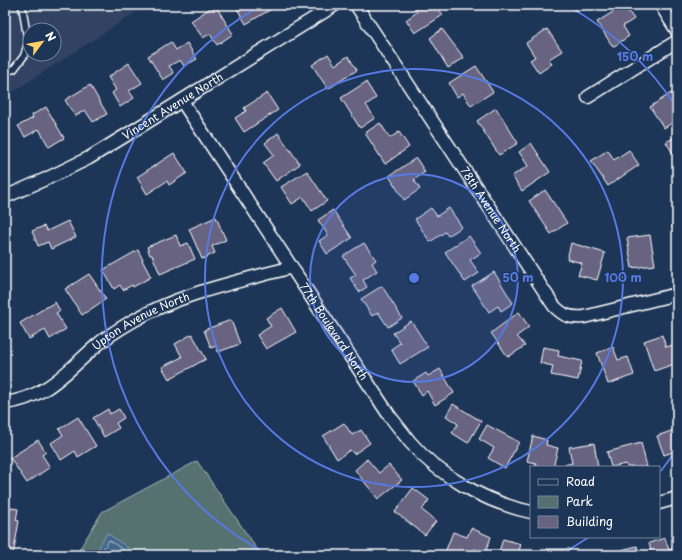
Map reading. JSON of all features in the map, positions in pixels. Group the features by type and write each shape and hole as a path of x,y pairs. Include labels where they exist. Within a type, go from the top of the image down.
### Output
{"street":[{"name":"Vincent Avenue North","path":"5,197 89,158 335,5"},
{"name":"78th Avenue North","path":"356,5 554,306 562,314 573,318 584,317 677,294"},
{"path":"661,5 677,31"},
{"path":"588,97 677,41"},
{"name":"77th Boulevard North","path":"182,101 389,415 411,443 436,467 464,486 496,502 530,512"},
{"name":"Upton Avenue North","path":"5,403 15,402 34,396 51,385 97,345 131,322 168,304 207,291 292,267"},
{"path":"660,503 677,498"}],"lane":[{"path":"5,72 14,69 24,56 28,43 22,5"}],"shaded area":[{"path":"5,5 147,5 62,60 62,22 22,22 22,62 59,62 5,97"}],"green space":[{"path":"197,461 261,555 76,555 102,512"}],"water":[{"path":"107,533 138,555 95,555"}],"building":[{"path":"215,5 233,34 217,45 210,34 203,38 191,21"},
{"path":"235,5 278,5 246,24"},
{"path":"412,5 436,5 443,15 415,33 406,20 417,12"},
{"path":"591,5 602,5 594,10"},
{"path":"624,5 634,19 623,26 629,36 613,47 597,22"},
{"path":"442,29 464,58 448,68 430,38"},
{"path":"547,29 562,51 549,59 552,64 539,73 530,60 535,57 526,43"},
{"path":"171,42 176,50 187,43 197,59 184,66 180,60 169,66 174,73 163,80 148,56"},
{"path":"328,54 335,65 348,56 357,70 328,89 312,65"},
{"path":"129,63 142,83 129,91 134,98 120,107 112,93 116,90 108,77"},
{"path":"476,66 493,92 471,106 463,93 457,97 449,83"},
{"path":"366,82 376,98 366,105 375,118 360,128 341,98"},
{"path":"90,85 107,114 93,122 85,110 75,116 65,100"},
{"path":"267,93 278,110 244,132 235,118 246,111 244,108"},
{"path":"671,93 677,102 677,120 664,128 650,107"},
{"path":"46,107 64,138 49,147 39,129 25,137 18,126 33,118 32,115"},
{"path":"496,108 518,143 499,155 477,121"},
{"path":"380,123 390,138 399,132 409,147 385,164 365,133"},
{"path":"278,133 300,164 276,181 263,163 274,155 265,143"},
{"path":"677,136 677,160 666,142"},
{"path":"531,143 550,172 522,191 512,176 528,166 519,152"},
{"path":"608,150 614,160 629,150 639,165 608,186 591,161"},
{"path":"174,153 187,173 169,185 167,181 147,194 137,177"},
{"path":"416,158 425,172 414,180 420,189 404,200 389,176"},
{"path":"307,171 327,201 312,211 303,197 292,204 281,187"},
{"path":"545,190 567,223 551,234 529,201"},
{"path":"431,208 437,216 449,208 462,227 448,236 445,232 430,242 415,219"},
{"path":"333,210 352,238 327,254 319,241 328,235 318,220"},
{"path":"216,217 226,240 212,246 215,253 202,259 189,229"},
{"path":"68,221 76,237 51,249 48,242 38,246 32,231 44,226 47,231"},
{"path":"677,225 677,241 672,226"},
{"path":"176,235 180,246 188,243 195,259 160,274 147,247"},
{"path":"650,235 655,265 632,268 627,238"},
{"path":"469,236 481,253 470,260 479,273 465,282 445,252"},
{"path":"364,243 376,260 372,263 377,271 363,280 367,287 359,292 350,278 356,275 343,256"},
{"path":"571,243 605,253 597,280 578,275 582,263 567,259"},
{"path":"138,250 151,277 133,287 132,285 123,290 120,285 114,289 103,270"},
{"path":"494,272 513,303 501,311 498,306 489,312 472,286"},
{"path":"89,274 106,299 82,315 65,289"},
{"path":"382,286 402,318 388,327 378,312 372,316 361,299"},
{"path":"55,302 60,311 56,313 66,329 50,339 45,330 29,339 20,323"},
{"path":"282,308 296,332 266,349 257,335 271,326 266,318"},
{"path":"519,312 529,327 517,336 525,346 508,357 491,333"},
{"path":"231,320 240,344 218,352 216,346 211,348 204,330"},
{"path":"411,321 428,347 400,364 391,349 400,343 393,333"},
{"path":"192,334 206,359 169,379 162,367 182,357 175,344"},
{"path":"662,335 666,347 677,344 677,363 654,371 644,341"},
{"path":"543,347 559,350 558,356 582,361 578,380 551,375 553,366 540,363"},
{"path":"613,347 618,360 628,357 634,375 608,384 597,353"},
{"path":"440,369 454,393 435,405 427,391 422,395 413,381 426,373 428,376"},
{"path":"453,404 481,421 468,443 452,433 458,424 446,416"},
{"path":"108,409 110,414 119,409 124,418 116,423 119,428 104,437 93,418"},
{"path":"78,417 96,446 78,457 75,451 61,460 51,443 63,435 59,429"},
{"path":"344,423 352,435 361,430 370,443 354,454 350,450 337,459 323,436"},
{"path":"487,425 519,442 505,468 488,458 494,448 479,439"},
{"path":"677,429 677,462 673,452 664,455 657,436"},
{"path":"533,436 547,440 546,445 558,448 554,464 560,466 535,466 536,463 527,461"},
{"path":"38,440 46,452 42,455 50,467 27,483 10,458"},
{"path":"594,443 598,466 564,466 572,463 569,447"},
{"path":"641,443 647,466 627,466 626,464 611,466 607,452"},
{"path":"367,459 379,473 389,465 402,480 378,499 355,470"},
{"path":"413,488 429,500 422,510 436,521 425,535 395,512"},
{"path":"5,507 18,509 16,520 19,521 13,555 5,555"},
{"path":"471,528 491,537 485,553 474,549 472,555 444,555 453,532 467,537"},
{"path":"665,538 669,550 677,547 677,555 652,555 649,543"},
{"path":"503,539 521,544 518,555 498,555"},
{"path":"637,546 639,555 618,555 617,551"},
{"path":"547,549 569,549 568,555 547,555"}]}
